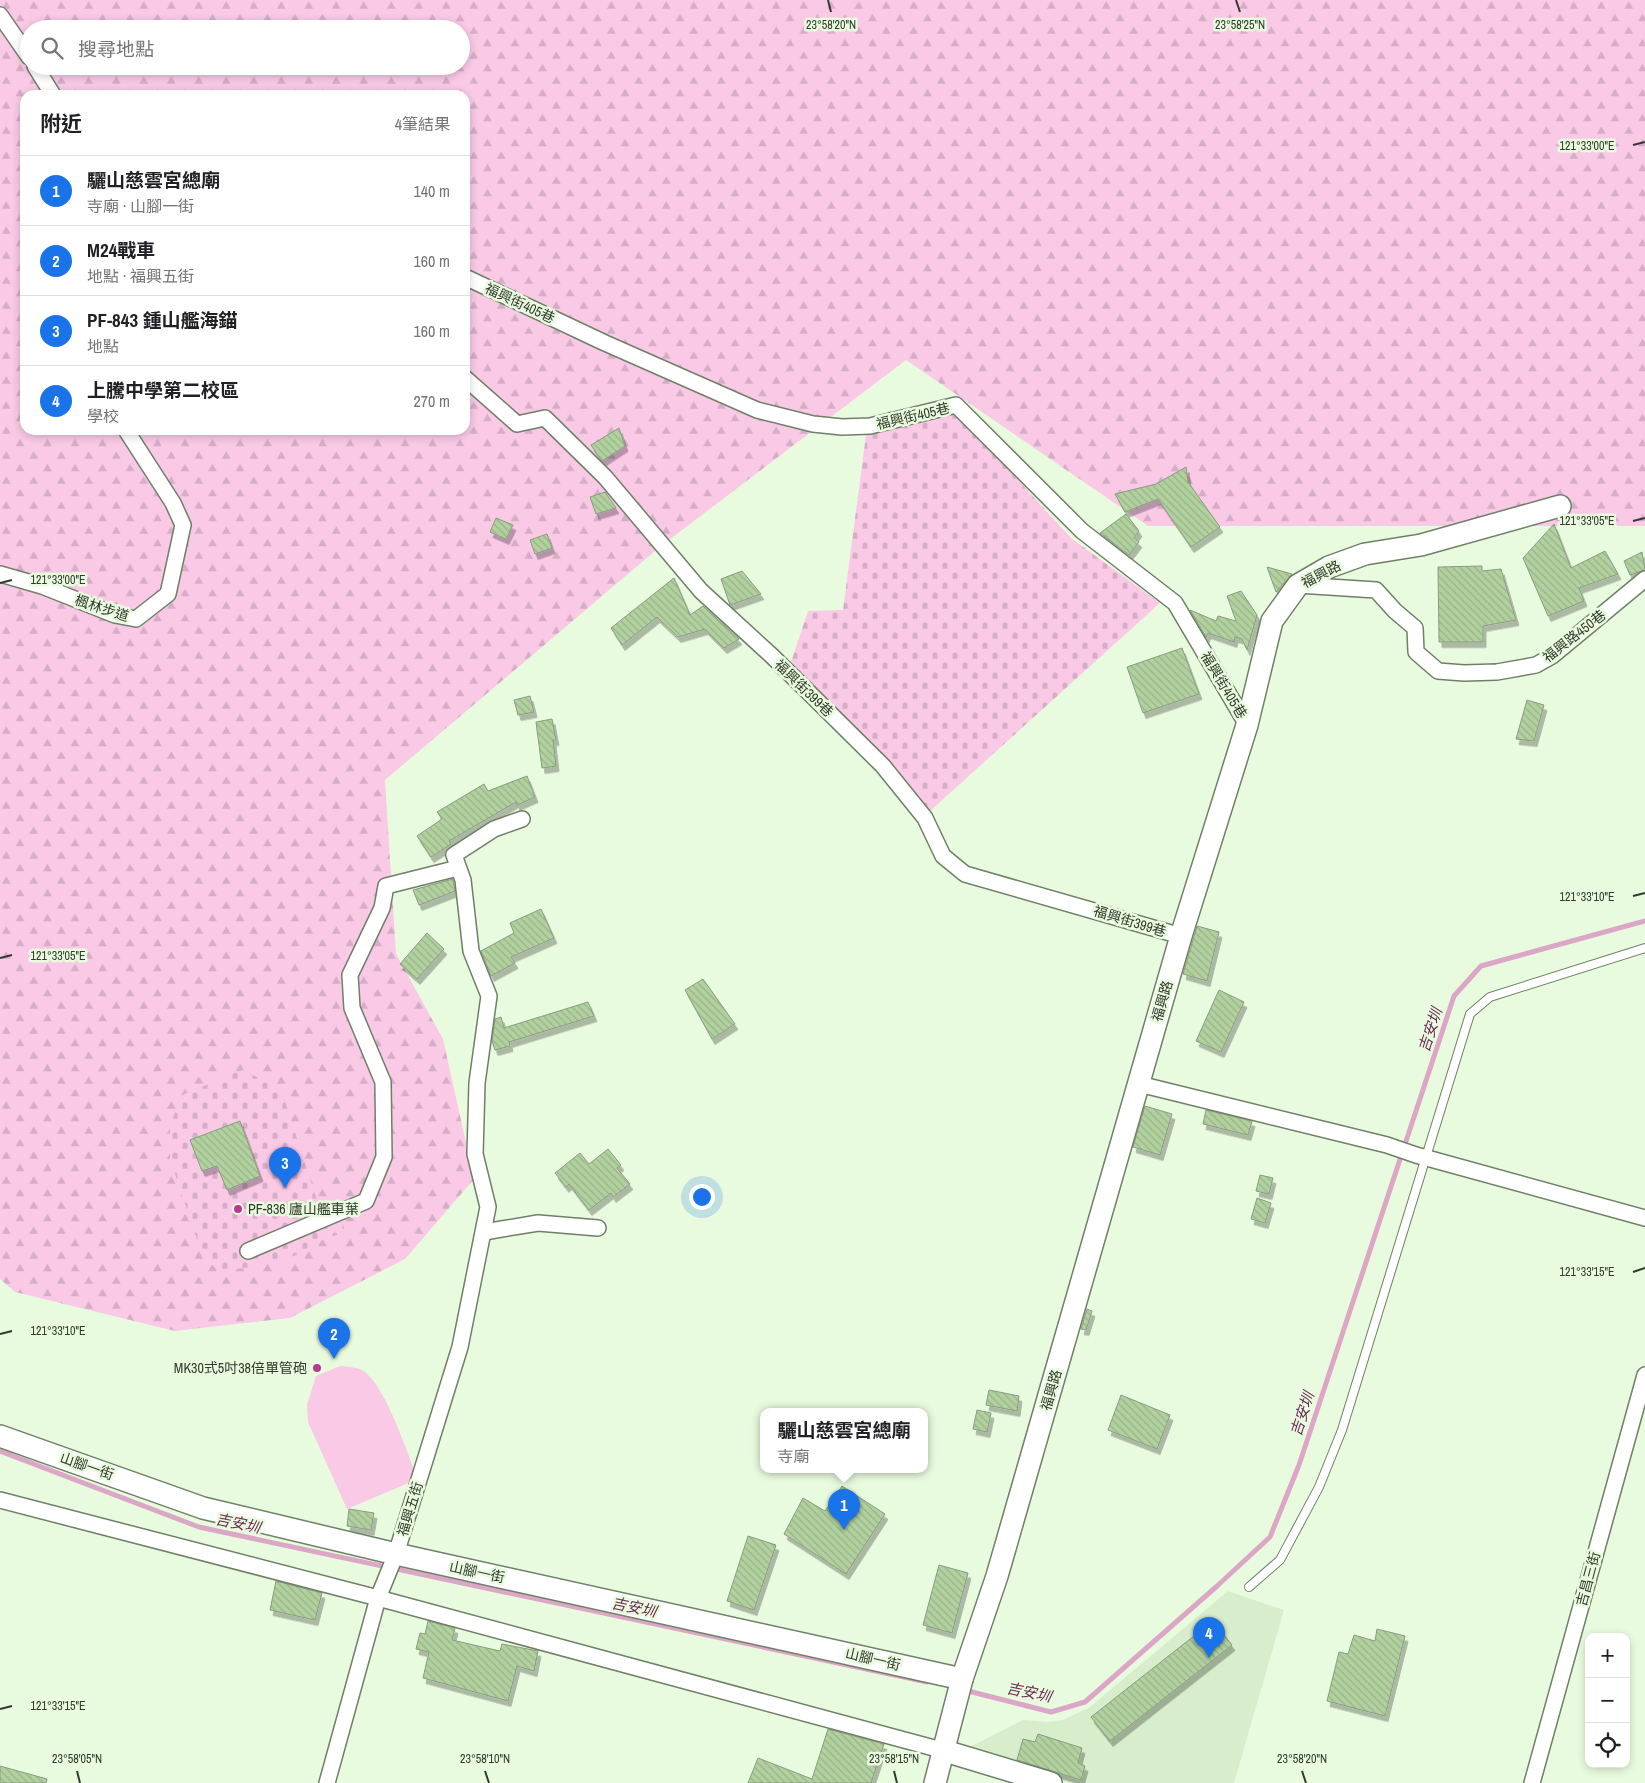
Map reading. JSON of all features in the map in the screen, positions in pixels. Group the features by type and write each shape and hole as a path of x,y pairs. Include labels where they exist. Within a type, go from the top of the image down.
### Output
{"street":[{"path":"0,15 20,44"},
{"path":"41,75 50,90"},
{"name":"福興街405巷","path":"470,279 604,343 757,410 812,424 842,427 870,426 956,405 1082,531 1175,603 1247,724"},
{"name":"福興街399巷","path":"470,382 517,424 544,418 605,477 701,591 772,656 883,766 925,818 943,856 952,865 965,874 1181,936"},
{"name":"楓林步道","path":"0,574 42,586 115,615 136,619 168,594 183,525 173,503 129,435"},
{"name":"福興路","path":"935,1783 960,1689 997,1576 1181,936 1247,724 1272,621 1298,586 1329,567 1365,554 1421,545 1560,506"},
{"name":"福興路450巷","path":"1298,586 1376,590 1395,612 1415,628 1416,652 1438,671 1464,673 1497,672 1536,665 1552,656 1645,579"},
{"path":"248,1251 366,1201 384,1156 383,1082 352,1008 350,974 382,908 386,886 458,868 454,855 494,829 522,819"},
{"name":"福興五街","path":"327,1783 378,1598 387,1580 396,1554 460,1347 488,1207 475,1154 476,1092 489,996 471,951 462,880 458,868"},
{"path":"1139,1084 1387,1145 1645,1218"},
{"path":"484,1232 538,1223 598,1228"},
{"name":"吉昌三街","path":"1532,1783 1645,1375"},
{"name":"山腳一街","path":"0,1436 204,1508 960,1689"},
{"path":"0,1500 378,1598 945,1751 1050,1783"}],"lane":[{"path":"1249,1586 1280,1560 1319,1488 1342,1430 1421,1156 1470,1014 1490,997 1645,948"}],"shaded area":[{"path":"1228,1591 1284,1610 1234,1783 1070,1783 956,1754 1023,1720 1048,1722 1063,1720 1090,1707"}],"green space":[{"path":"0,0 1645,0 1645,526 1148,526 906,360 661,546 385,780 396,954 443,1039 474,1179 405,1259 290,1318 175,1331 15,1292 0,1279"},
{"path":"953,414 961,418 1071,538 1160,603 929,812 790,665 808,611 843,610 866,435 937,416"},
{"path":"242,1070 281,1089 321,1213 335,1209 346,1232 320,1241 298,1254 283,1260 268,1261 247,1256 250,1267 222,1271 204,1260 170,1159 170,1128 180,1096"},
{"path":"340,1366 361,1370 374,1382 389,1408 418,1479 347,1509 308,1422 307,1405 316,1376"}],"building":[{"path":"619,428 625,446 602,461 591,445"},
{"path":"1186,467 1188,482 1220,527 1191,547 1158,499 1125,512 1115,494 1156,484"},
{"path":"605,492 616,508 596,514 590,497"},
{"path":"1126,514 1139,531 1134,538 1139,542 1129,555 1100,533"},
{"path":"496,518 513,525 506,539 490,532"},
{"path":"1554,524 1571,568 1605,551 1618,574 1579,588 1584,601 1548,616 1523,558"},
{"path":"547,534 552,548 535,554 530,540"},
{"path":"1642,552 1645,570 1630,575 1624,561"},
{"path":"1482,566 1482,571 1501,569 1516,620 1483,626 1483,642 1439,642 1438,567"},
{"path":"1267,567 1292,574 1276,592"},
{"path":"742,571 761,594 730,605 721,579"},
{"path":"674,578 690,615 703,606 739,639 724,648 705,629 678,637 657,617 622,645 611,628"},
{"path":"1241,591 1257,615 1247,650 1242,639 1235,637 1234,642 1208,633 1206,637 1190,610 1216,621 1218,616 1236,621 1227,596"},
{"path":"1182,648 1199,694 1143,713 1127,667"},
{"path":"530,696 534,712 518,715 514,700"},
{"path":"1527,700 1544,705 1534,741 1516,739"},
{"path":"552,719 556,740 553,740 556,766 542,768 536,722"},
{"path":"527,776 535,797 517,805 516,802 449,841 451,844 431,857 417,836 442,819 437,812 484,784 488,791"},
{"path":"453,879 455,891 419,905 413,890"},
{"path":"541,909 554,938 511,957 515,963 491,976 481,951 514,933 510,923"},
{"path":"1197,926 1219,932 1207,981 1183,974"},
{"path":"427,933 444,949 417,979 400,964"},
{"path":"703,979 735,1024 712,1039 685,990"},
{"path":"1219,990 1244,1002 1221,1052 1196,1041"},
{"path":"588,1002 594,1016 509,1042 510,1046 495,1050 492,1041 495,1019 501,1017 504,1028"},
{"path":"1145,1106 1172,1114 1160,1155 1133,1147"},
{"path":"1206,1110 1252,1121 1248,1135 1203,1124"},
{"path":"240,1121 260,1176 227,1190 217,1166 202,1171 190,1140"},
{"path":"608,1149 621,1165 617,1168 630,1184 613,1197 611,1193 589,1210 569,1184 566,1187 555,1173 580,1153 589,1164"},
{"path":"1260,1175 1273,1178 1269,1194 1256,1191"},
{"path":"1257,1198 1271,1203 1265,1223 1251,1219"},
{"path":"1087,1309 1092,1311 1086,1330 1081,1329"},
{"path":"989,1390 1019,1396 1017,1411 986,1405"},
{"path":"1121,1395 1170,1415 1157,1449 1108,1430"},
{"path":"977,1410 991,1413 987,1432 973,1429"},
{"path":"842,1486 885,1514 846,1574 784,1534 803,1498 825,1511"},
{"path":"349,1509 374,1513 371,1530 347,1526"},
{"path":"748,1536 776,1545 754,1610 727,1601"},
{"path":"939,1565 968,1573 952,1633 923,1625"},
{"path":"276,1581 322,1593 315,1620 270,1610"},
{"path":"428,1621 455,1628 452,1640 500,1651 502,1644 538,1651 534,1671 517,1666 508,1701 423,1678 429,1652 416,1649 420,1633 425,1634"},
{"path":"1213,1621 1232,1645 1110,1741 1091,1717"},
{"path":"1377,1629 1405,1636 1385,1716 1327,1701 1339,1652 1348,1654 1354,1635 1375,1641"},
{"path":"828,1729 884,1744 871,1783 748,1783 758,1758 812,1779"},
{"path":"1038,1734 1082,1748 1078,1763 1085,1766 1081,1780 1017,1760 1023,1739 1035,1742"},
{"path":"0,1766 47,1779 46,1783 0,1783"}],"waterway":[{"name":"吉安圳","path":"964,1690 1051,1712 1085,1702 1270,1537 1299,1465 1454,996 1481,966 1645,921"},
{"name":"吉安圳","path":"0,1451 199,1527 927,1682"}],"place":[{"name":"PF-843 鍾山艦海錨","path":"285,1188"},
{"name":"PF-836 廬山艦車葉","path":"238,1209"},
{"name":"M24戰車","path":"334,1359"},
{"name":"MK30式5吋38倍單管砲","path":"317,1368"},
{"name":"驪山慈雲宮總廟","path":"844,1530"},
{"name":"上騰中學第二校區","path":"1209,1658"}]}
